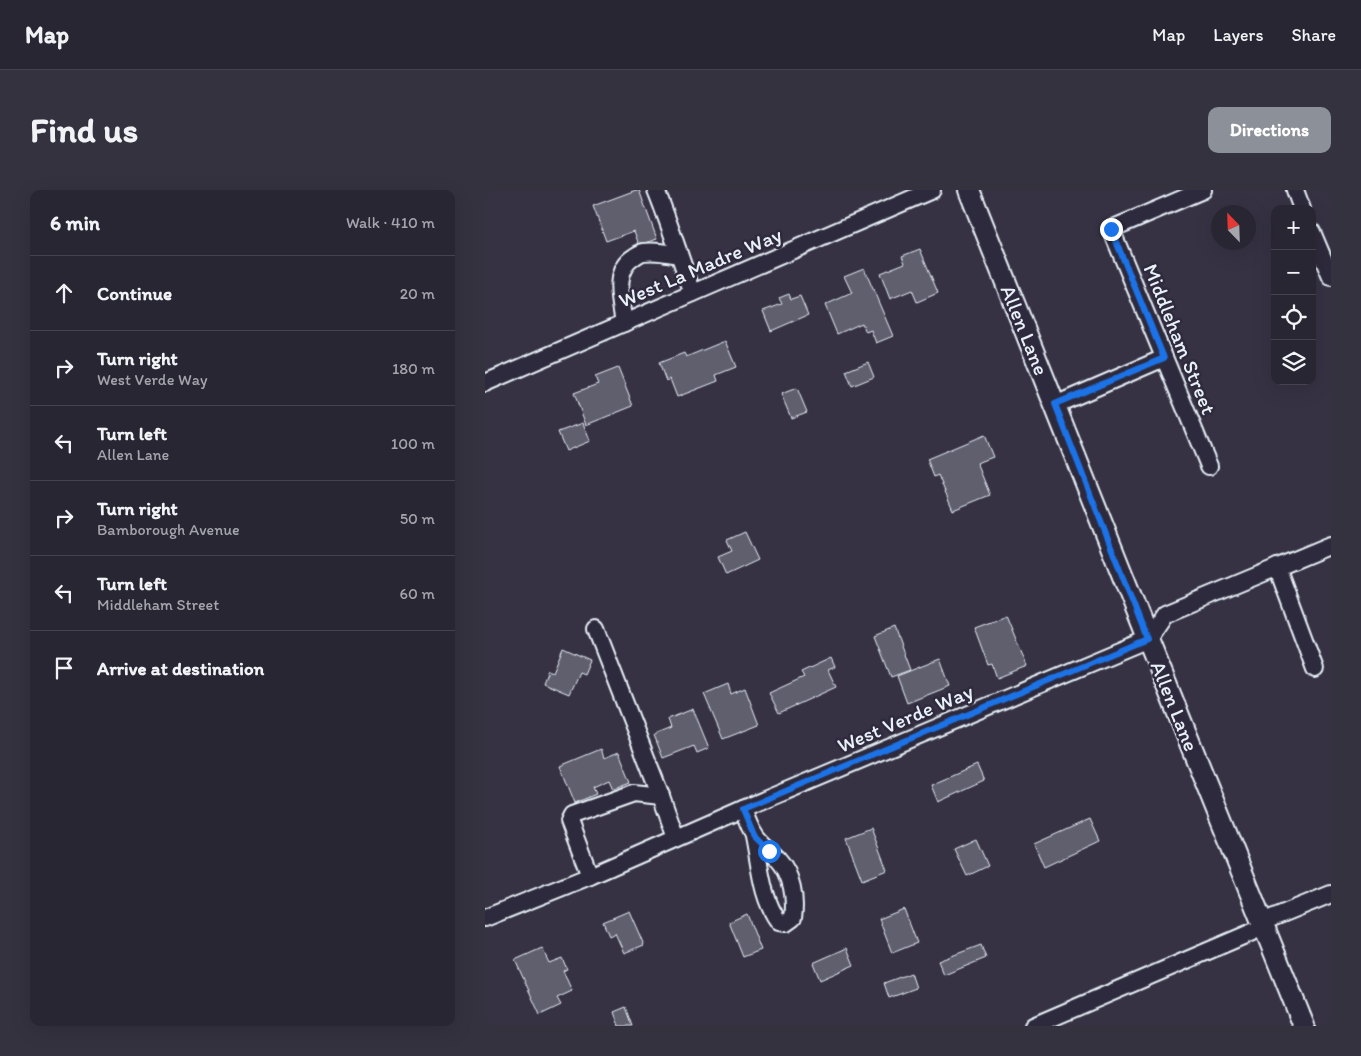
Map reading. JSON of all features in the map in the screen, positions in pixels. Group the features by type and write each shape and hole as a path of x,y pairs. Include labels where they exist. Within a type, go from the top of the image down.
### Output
{"main road":[{"name":"Allen Lane","path":"969,190 1147,639 1304,1026"}],"street":[{"path":"656,190 693,293"},
{"name":"West La Madre Way","path":"485,383 932,190"},
{"name":"Middleham Street","path":"1203,190 1111,229 1209,466"},
{"path":"1295,190 1301,205"},
{"path":"1316,241 1331,277"},
{"path":"624,323 619,289 621,272 630,260 643,252 679,255"},
{"path":"1055,404 1164,358"},
{"path":"1147,639 1165,614 1331,545"},
{"path":"1277,568 1315,669"},
{"path":"596,629 677,838"},
{"name":"West Verde Way","path":"485,918 590,876 743,809 1147,639"},
{"path":"590,876 569,821 572,815 634,793 661,796"},
{"path":"743,809 754,836"},
{"path":"1033,1026 1331,894"}],"building":[{"path":"639,190 657,239 639,245 634,231 606,241 593,206"},
{"path":"920,249 938,293 917,302 912,290 890,299 880,273 905,263 902,256"},
{"path":"864,268 893,336 876,343 871,330 866,332 862,323 837,334 825,305 852,293 844,276"},
{"path":"789,294 791,299 800,296 808,315 771,331 763,311 782,304 779,298"},
{"path":"725,341 736,367 716,375 718,381 677,397 670,379 666,381 659,363 684,353 686,357"},
{"path":"868,362 874,377 852,386 846,371"},
{"path":"618,368 633,406 586,425 574,393 598,384 595,377"},
{"path":"797,388 807,412 791,418 781,394"},
{"path":"583,423 590,441 566,451 558,432"},
{"path":"984,435 993,457 977,463 990,495 953,510 938,475 934,477 927,459"},
{"path":"745,532 758,560 726,575 718,557 732,551 727,540"},
{"path":"1006,615 1027,666 997,678 992,664 988,665 974,627"},
{"path":"894,628 910,670 891,677 875,636"},
{"path":"563,648 590,660 584,674 579,672 569,694 543,683 548,670 553,672"},
{"path":"831,658 835,667 828,670 836,687 779,713 769,693 804,677 801,672"},
{"path":"940,659 950,686 907,703 897,676"},
{"path":"728,684 731,694 745,688 759,725 723,739 704,694"},
{"path":"693,709 709,748 697,753 694,746 663,758 654,735 671,728 668,719"},
{"path":"601,749 604,758 619,752 631,782 613,789 609,780 593,787 596,794 575,803 560,766"},
{"path":"977,765 984,781 938,802 931,785"},
{"path":"1090,819 1100,841 1044,867 1034,844"},
{"path":"871,828 887,870 862,880 846,838"},
{"path":"976,839 988,866 967,876 954,849"},
{"path":"904,909 917,943 892,953 879,919"},
{"path":"629,911 644,945 624,953 615,933 609,936 603,922"},
{"path":"747,914 761,950 743,957 729,922"},
{"path":"981,945 986,958 944,975 938,961"},
{"path":"542,948 549,963 562,958 567,969 563,971 572,991 557,998 561,1005 540,1015 515,960"},
{"path":"847,948 854,965 820,980 813,963"},
{"path":"911,973 916,988 889,998 884,983"},
{"path":"626,1007 633,1026 619,1026 614,1012"}],"route":[{"path":"769,851 754,836 743,809 1147,639 1055,404 1164,358 1111,229"}]}
